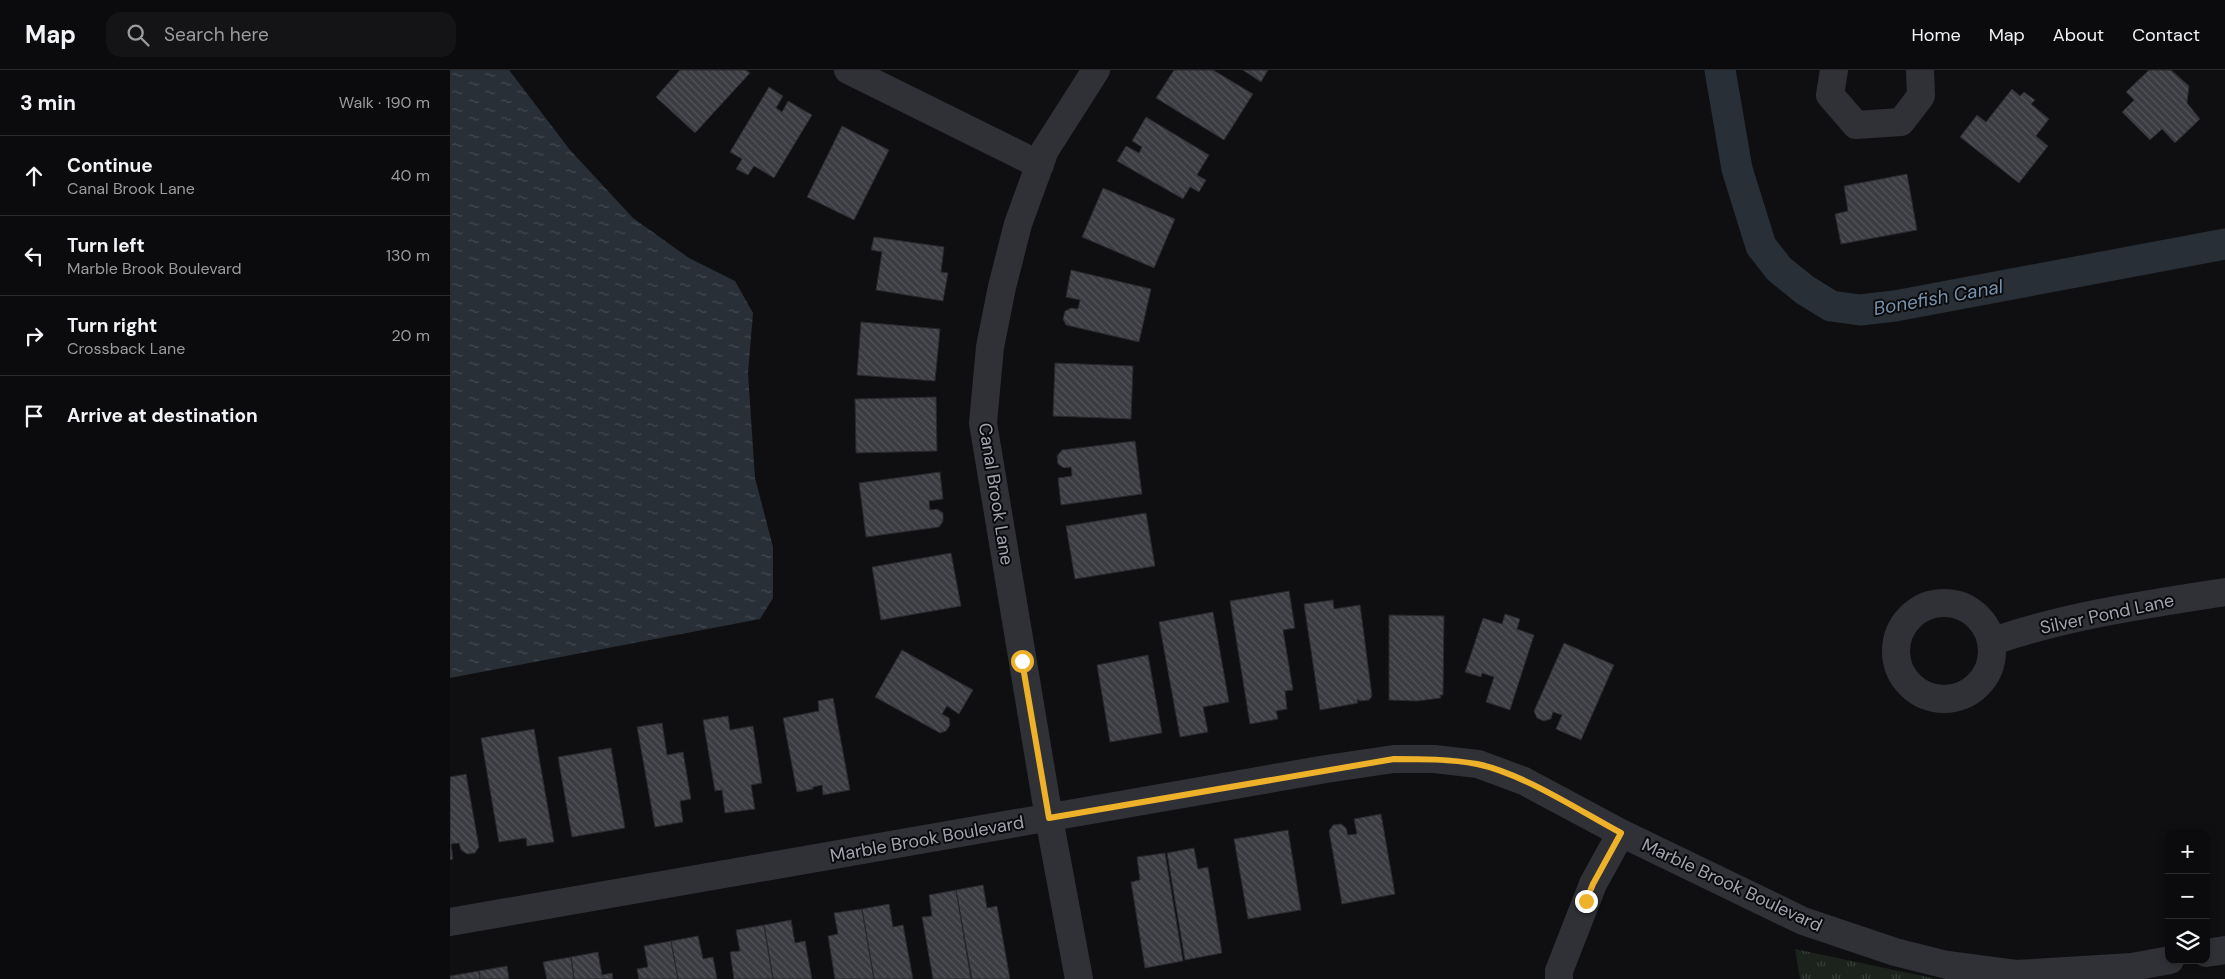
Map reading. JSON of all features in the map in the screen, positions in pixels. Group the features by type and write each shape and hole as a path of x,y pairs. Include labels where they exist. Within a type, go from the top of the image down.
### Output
{"street":[{"path":"848,70 1040,165"},
{"name":"Canal Brook Lane","path":"1079,979 1049,818 983,423 990,347 1002,287 1018,224 1045,150 1096,70"},
{"path":"1834,70 1830,95 1856,125 1901,122 1921,96 1920,70"},
{"name":"Silver Pond Lane","path":"1991,642 2017,633 2083,618 2225,592"},
{"name":"Marble Brook Boulevard","path":"450,922 1394,759 1434,759 1478,764 1524,781 1621,833 1803,920 1895,952 1947,965 2016,974 2132,967 2165,961"},
{"path":"1560,979 1559,971 1593,884 1621,833"},
{"path":"2210,952 2225,950"}],"green space":[{"path":"1795,949 1937,979 1800,979"}],"water":[{"path":"450,70 509,70 570,150 633,218 689,258 735,281 753,313 748,373 755,478 773,547 773,598 760,619 450,678"}],"building":[{"path":"680,70 746,70 750,73 695,133 656,97"},
{"path":"1174,70 1213,70 1253,94 1224,140 1156,98"},
{"path":"1243,70 1268,70 1261,82"},
{"path":"2149,70 2171,70 2189,86 2187,103 2200,119 2175,143 2162,129 2150,140 2122,112 2134,100 2126,92"},
{"path":"769,87 783,96 776,108 782,112 788,101 812,115 774,178 754,166 748,175 736,169 742,159 730,152"},
{"path":"2012,89 2020,96 2024,92 2035,100 2031,104 2049,119 2036,136 2048,146 2019,183 1960,137 1977,115 1986,122"},
{"path":"1146,117 1209,155 1197,175 1206,180 1199,192 1190,187 1183,199 1117,161 1126,146 1139,153 1142,147 1132,141"},
{"path":"842,126 889,150 854,220 807,197"},
{"path":"1907,174 1917,230 1841,244 1835,214 1848,211 1844,186"},
{"path":"1103,188 1175,219 1154,268 1082,237"},
{"path":"874,237 944,247 941,272 948,273 943,301 876,290 882,252 871,250"},
{"path":"1071,270 1151,289 1139,342 1066,325 1063,319 1065,311 1071,308 1078,309 1080,300 1066,297"},
{"path":"861,322 940,329 935,381 857,375"},
{"path":"1055,363 1133,366 1131,419 1053,416"},
{"path":"936,397 937,451 856,453 855,399"},
{"path":"1135,441 1142,494 1061,505 1058,478 1072,476 1071,467 1064,468 1058,464 1057,456 1062,450"},
{"path":"940,472 943,499 929,501 930,510 937,509 943,513 943,521 939,527 866,537 859,483"},
{"path":"1146,513 1155,566 1075,579 1066,526"},
{"path":"951,553 961,606 881,620 872,567"},
{"path":"1289,591 1295,628 1283,630 1293,690 1285,691 1287,709 1276,711 1278,719 1250,724 1230,601"},
{"path":"1333,600 1334,609 1360,605 1372,696 1369,700 1360,701 1357,699 1358,703 1320,710 1304,604"},
{"path":"1213,612 1229,702 1203,707 1208,732 1180,737 1159,622"},
{"path":"1505,614 1520,619 1517,629 1534,635 1510,710 1486,702 1494,677 1482,673 1481,677 1465,672 1483,618 1502,624"},
{"path":"1389,615 1444,616 1443,695 1440,695 1441,698 1417,701 1389,700"},
{"path":"1564,643 1614,665 1581,740 1556,729 1562,715 1553,712 1551,719 1544,721 1537,718 1534,711"},
{"path":"902,650 973,690 959,714 947,706 942,714 949,718 950,725 946,731 940,733 875,697"},
{"path":"1148,655 1162,733 1110,742 1097,665"},
{"path":"833,698 850,790 823,795 822,785 797,792 783,718 819,711 818,701"},
{"path":"728,716 730,730 753,726 762,783 751,785 755,809 725,813 722,790 715,791 703,720"},
{"path":"662,723 667,755 683,752 691,799 680,801 683,822 655,827 637,727"},
{"path":"534,729 554,842 527,846 526,838 499,842 481,738"},
{"path":"611,748 625,828 572,837 558,757"},
{"path":"466,774 479,847 475,853 467,854 461,850 459,843 451,844 453,859 450,860 450,777"},
{"path":"1381,814 1395,894 1342,904 1329,831 1333,825 1341,824 1346,828 1348,835 1357,834 1354,819"},
{"path":"1288,830 1301,910 1248,919 1234,839"},
{"path":"1194,848 1198,869 1208,867 1222,953 1185,960 1167,853"},
{"path":"1165,853 1183,961 1145,968 1131,882 1140,880 1137,857"},
{"path":"983,885 987,908 997,906 1010,979 972,979 956,890"},
{"path":"956,890 971,979 933,979 922,917 932,916 929,895"},
{"path":"889,904 893,927 903,925 913,979 874,979 862,909"},
{"path":"862,909 874,979 835,979 828,936 838,934 834,913"},
{"path":"791,920 795,943 805,941 812,979 773,979 764,925"},
{"path":"764,925 773,979 734,979 730,952 740,951 736,930"},
{"path":"698,936 703,959 713,957 717,979 678,979 671,941"},
{"path":"671,941 678,979 639,979 637,969 648,967 644,946"},
{"path":"598,952 602,975 612,973 613,979 574,979 571,957"},
{"path":"571,957 574,979 547,979 543,962"},
{"path":"507,966 509,979 480,979 479,971"},
{"path":"479,971 480,979 450,979 450,976"}],"waterway":[{"name":"Bonefish Canal","path":"1720,70 1737,169 1761,246 1779,269 1805,290 1831,306 1860,310 1895,306 2225,244"}],"route":[{"path":"1022,661 1049,818 1326,769 1394,759 1434,759 1478,764 1524,781 1621,833 1593,884 1586,901"}]}
